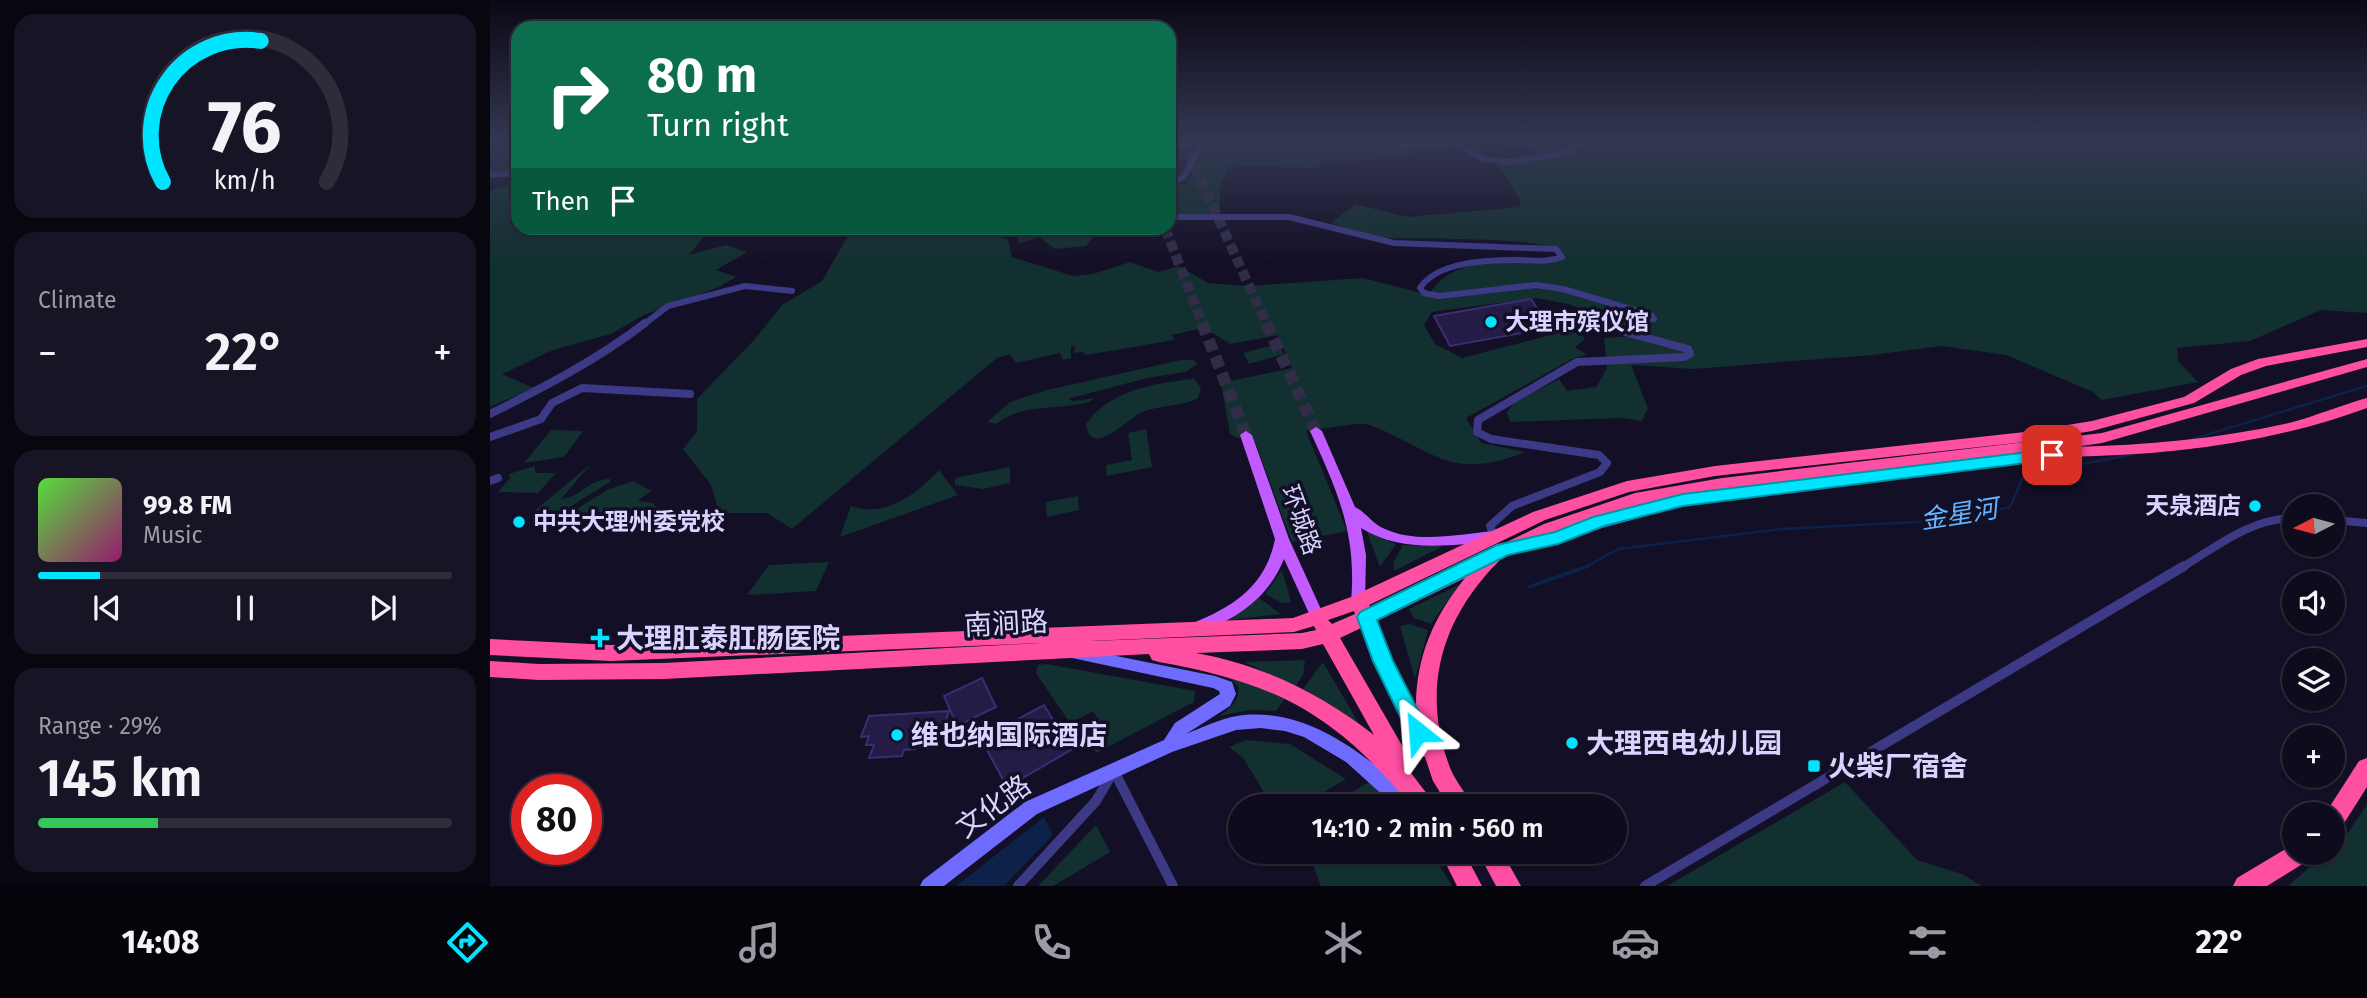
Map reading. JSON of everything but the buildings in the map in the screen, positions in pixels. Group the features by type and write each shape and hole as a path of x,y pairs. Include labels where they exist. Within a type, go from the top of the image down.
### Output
{"highway":[{"path":"1997,446 2025,436 2161,409 2189,400 2236,372 2275,359 2367,343"},
{"path":"1412,794 1323,627 1498,546 1592,512 1677,490 1997,446 2102,438 2367,363"},
{"path":"1997,446 2073,452 2158,449 2232,440 2287,429 2367,403"},
{"path":"1441,774 1426,720 1426,690 1432,653 1454,603 1498,546"},
{"path":"1362,609 1401,699 1453,794"},
{"name":"南涧路","path":"490,647 515,651 611,653 1294,625 1323,627"},
{"name":"南涧路","path":"492,671 664,671 1057,650 1302,641 1323,627"},
{"path":"1122,648 1232,667 1295,693 1339,720 1374,747 1410,794"},
{"path":"2345,802 2367,768"},
{"path":"1457,864 1470,886"},
{"path":"1496,864 1509,886"},
{"path":"2245,886 2282,864"}],"main road":[{"name":"环城路","path":"1316,431 1352,508 1360,563 1362,609"},
{"name":"环城路","path":"1246,435 1282,539 1323,627"},
{"path":"1352,508 1363,524 1401,538 1498,546"},
{"path":"1188,631 1229,613 1252,595 1274,567 1282,539"}],"street":[{"path":"1176,217 1289,217 1394,243 1556,249 1562,257 1555,261 1518,260 1465,265 1431,275 1420,288 1424,293 1439,296 1536,285 1563,289 1651,314 1654,319 1648,321 1614,317 1608,322 1621,331 1688,349 1690,354 1684,357 1577,362 1478,420 1477,432 1491,439 1599,455 1607,463 1600,472 1503,511 1490,526 1498,546 1558,538 1600,522 1683,500 2073,452"},
{"path":"490,414 561,378 612,348 668,306 745,286 792,291"},
{"path":"490,438 541,419 552,403 582,388 690,394"},
{"path":"1645,886 2251,526 2282,518"},
{"path":"2345,521 2367,523"},
{"path":"1057,650 1215,682 1226,687 1228,694 1224,701 1181,728 1170,745"},
{"path":"1170,745 1188,742 1217,728 1241,722 1265,720 1290,724 1341,750 1403,794"},
{"name":"文化路","path":"929,886 1031,808 1091,778 1114,771 1170,745"},
{"path":"1018,886 1096,801 1114,771"},
{"path":"1114,771 1173,886"}],"green space":[{"path":"1188,180 1223,180 1220,188 1220,215 1176,215 1176,185 1186,184"},
{"path":"1508,180 2367,180 2367,313 2321,310 2250,341 2177,348 2178,361 2198,382 2102,400 2093,392 2006,355 1942,346 1872,355 1693,369 1631,365 1648,408 1642,421 1621,418 1510,422 1507,412 1514,403 1559,379 1567,391 1596,387 1607,368 1604,338 1650,335 1568,304 1536,298 1432,312 1424,325 1435,344 1462,358 1566,331 1580,332 1585,339 1575,347 1587,355 1574,358 1466,418 1481,443 1526,452 1500,461 1478,464 1444,460 1365,424 1306,431 1347,531 1292,542 1252,434 1237,438 1230,434 1221,383 1292,368 1278,335 1230,344 1213,333 1197,329 1172,335 1174,340 1086,355 1083,352 1074,353 1075,346 1071,346 1071,358 1063,360 1060,353 1016,363 1010,354 997,358 792,529 767,513 719,513 711,485 683,449 697,431 697,399 755,339 782,305 822,281 849,235 997,235 1008,240 1012,257 1073,276 1093,274 1130,262 1158,272 1179,266 1208,283 1248,286 1363,278 1429,295 1440,281 1470,266 1508,260 1562,259 1564,254 1554,248 1511,241 1389,238 1331,223 1355,204 1408,217 1519,207 1521,201"},
{"path":"511,184 511,235 634,235 627,238 637,235 705,235 689,255 726,245 747,252 716,270 736,277 719,287 644,315 611,334 553,350 502,374 534,388 490,407 490,191"},
{"path":"1016,235 1095,235 1086,246 1055,249 1039,237 1020,243"},
{"path":"1278,344 1284,354 1249,364 1243,353"},
{"path":"1181,360 1194,360 1197,364 1186,372 1147,378 1068,399 1074,401 1095,398 1089,402 1029,410 1007,417 996,424 987,422 1010,402 1047,390"},
{"path":"1194,379 1201,388 1198,398 1142,412 1102,438 1089,434 1086,424 1096,412 1120,396 1149,386"},
{"path":"1146,429 1152,467 1107,476 1106,465 1132,460 1128,433"},
{"path":"551,430 583,431 564,457 524,463"},
{"path":"591,464 561,499 568,498 596,482 610,479 610,482 555,516 550,510 534,511"},
{"path":"535,466 535,473 556,473 538,493 498,492 510,478 509,474"},
{"path":"1010,467 1010,483 983,489 955,485 955,478"},
{"path":"939,470 958,495 840,537 851,506 876,509 899,502 920,488"},
{"path":"634,481 651,491 638,501 653,503 663,517 662,521 649,525 653,517 590,511 572,526 555,522 609,489"},
{"path":"1078,496 1079,510 1047,517 1046,502"},
{"path":"1367,532 1396,544 1380,567"},
{"path":"1403,545 1443,546 1394,571 1393,563"},
{"path":"829,562 816,591 747,595 769,565"},
{"path":"1282,570 1291,602 1282,603 1265,594"},
{"path":"1459,585 1431,624 1414,618 1409,609"},
{"path":"1259,598 1281,614 1230,620"},
{"path":"1409,624 1428,630 1415,679 1400,626"},
{"path":"1305,660 1303,675 1296,686 1244,662"},
{"path":"1323,662 1359,724 1303,689"},
{"path":"1047,664 1195,691 1194,702 1096,753 1084,730 1099,720 1093,711 1070,723 1036,673 1038,665"},
{"path":"1235,675 1286,697 1276,711 1250,710 1219,716 1236,700 1238,686 1231,679"},
{"path":"1246,740 1290,744 1346,779 1321,794 1265,794 1243,758 1229,747"},
{"path":"1369,782 1382,794 1349,794"},
{"path":"1845,782 1917,860 1962,874 1982,886 1667,886"},
{"path":"2367,804 2367,886 2288,886 2312,865 2345,865 2345,835"},
{"path":"1096,825 1110,852 1053,886 1038,886"},
{"path":"1313,864 1438,864 1452,886 1321,886"}],"water":[{"path":"1044,817 1053,835 1004,886 956,886"}],"waterway":[{"name":"金星河","path":"2193,439 2367,386"},
{"name":"金星河","path":"1587,566 1618,549 1782,529 1955,520 2010,507 2024,475 2135,454"},
{"name":"金星河","path":"1529,587 1587,566"}],"tunnel":[{"path":"1201,180 1267,325"},
{"path":"1168,235 1203,325"},
{"path":"1202,323 1246,435"},
{"path":"1266,323 1316,431"}],"place":[{"name":"大理市殡仪馆","path":"1491,322"},
{"name":"天泉酒店","path":"2255,506"},
{"name":"中共大理州委党校","path":"519,522"},
{"name":"大理肛泰肛肠医院","path":"600,638"},
{"name":"维也纳国际酒店","path":"897,735"},
{"name":"大理西电幼儿园","path":"1572,743"},
{"name":"火柴厂宿舍","path":"1814,766"}],"route":[{"path":"1418,732 1383,661 1367,617 1503,550 1558,538 1642,509 1683,500 2052,455"}]}
